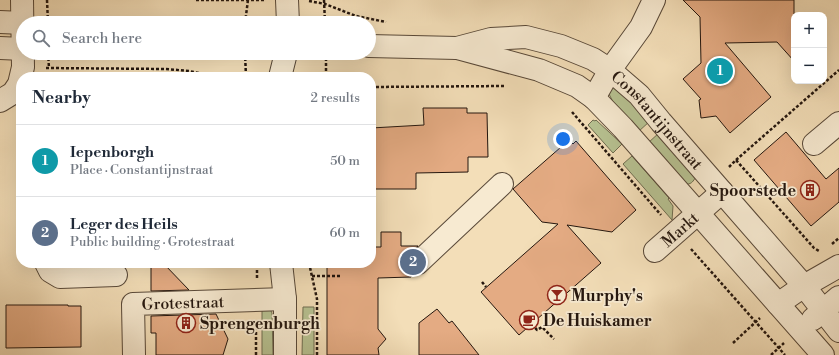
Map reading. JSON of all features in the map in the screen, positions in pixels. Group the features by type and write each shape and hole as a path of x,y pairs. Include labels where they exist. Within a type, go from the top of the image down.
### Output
{"street":[{"path":"22,0 22,16"},
{"path":"287,0 288,16"},
{"path":"594,98 610,70 641,27 654,0"},
{"path":"0,22 16,32"},
{"name":"Constantijnstraat","path":"457,48 491,39 526,37 562,46 593,59 610,70 639,95 660,122 804,286 831,303 839,331"},
{"path":"0,48 16,39"},
{"name":"Constantijnstraat","path":"376,46 457,48 539,70 577,86 594,98 623,128 698,213 771,309 801,329 823,355"},
{"path":"22,72 23,60"},
{"path":"281,72 284,60"},
{"path":"291,60 293,72"},
{"path":"0,101 13,93 16,88"},
{"path":"814,144 839,123"},
{"path":"418,262 502,184"},
{"name":"Markt","path":"655,251 722,192"},
{"path":"771,309 804,286 838,267"},
{"path":"48,268 50,271 60,277 116,275"},
{"path":"281,268 285,299 285,355"},
{"path":"285,299 292,268"},
{"name":"Grotestraat","path":"134,355 132,304 285,299"},
{"path":"801,329 831,303"}],"path":[{"path":"47,0 48,16"},
{"path":"196,0 248,0 246,16"},
{"path":"324,0 325,16"},
{"path":"325,4 356,16"},
{"path":"376,20 390,23"},
{"path":"48,60 49,68 166,69 194,72"},
{"path":"245,60 246,72"},
{"path":"326,60 326,72"},
{"path":"728,168 839,70"},
{"path":"376,88 504,86"},
{"path":"570,109 574,116 785,355"},
{"path":"736,160 814,248 822,252 838,267"},
{"path":"310,268 317,299 317,355"},
{"path":"312,276 340,276"},
{"path":"482,282 486,287"},
{"path":"733,343 771,309"},
{"path":"532,324 537,330 542,327 554,339"},
{"path":"770,355 784,343"}],"green space":[{"path":"616,86 650,121 638,132 613,102 609,94 612,87"},
{"path":"593,120 596,120 622,144 613,153 588,125"},
{"path":"660,132 696,177 691,183 687,184 648,143"},
{"path":"632,156 669,198 668,199 673,206 672,220 623,164"},
{"path":"262,306 270,309 272,313 273,355 262,355"},
{"path":"303,307 314,307 314,355 302,355"}],"building":[{"path":"683,0 794,0 794,12 791,12 791,58 777,42 725,43 771,97 730,133 716,116 701,118 699,100 701,99 683,79 701,63 700,17"},
{"path":"423,108 467,108 467,113 487,113 488,157 468,157 468,172 416,173 416,189 376,189 376,128 424,125"},
{"name":"Spoorstede","path":"786,132 826,179 839,168 839,202 811,226 754,160"},
{"path":"569,140 573,144 576,141 636,210 612,232 567,225 601,263 519,335 481,292 558,224 542,222 513,189"},
{"path":"381,232 401,232 401,246 418,246 409,254 406,260 406,266 412,274 411,277 378,278 378,329 386,339 378,348 379,355 327,355 327,268 376,268 376,247 381,247"},
{"path":"151,268 168,268 189,290 151,291"},
{"path":"6,305 81,306 81,347 6,348"},
{"path":"437,309 449,323 452,321 479,355 419,355 419,323"},
{"name":"Sprengenburgh","path":"216,314 228,339 223,355 156,355 156,333 151,333 151,316"}],"place":[{"name":"Iepenborgh","path":"720,71"},
{"name":"Spoorstede","path":"810,190"},
{"name":"Leger des Heils","path":"413,262"},
{"name":"Murphy's","path":"557,295"},
{"name":"De Huiskamer","path":"529,320"},
{"name":"Sprengenburgh","path":"186,323"}]}
